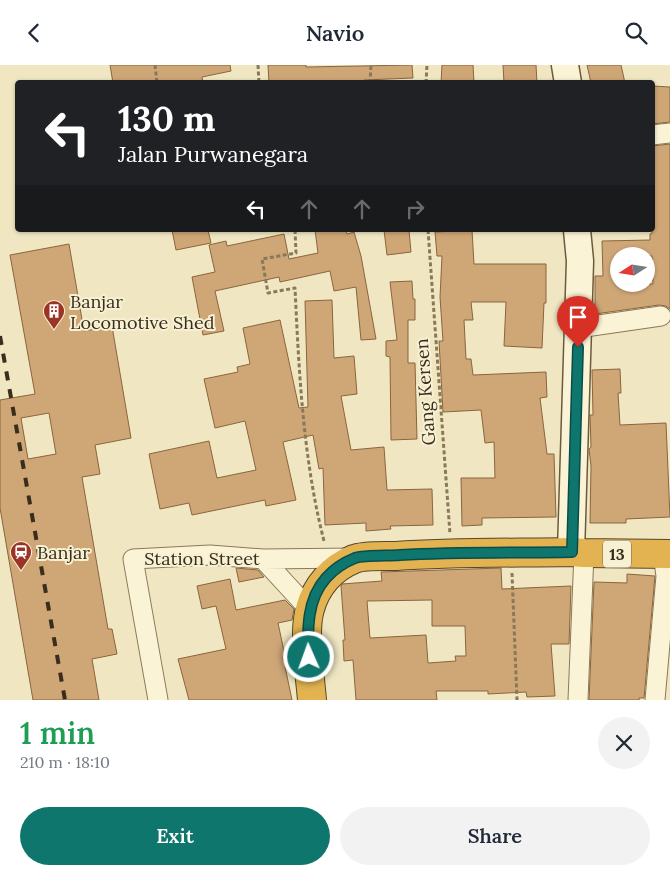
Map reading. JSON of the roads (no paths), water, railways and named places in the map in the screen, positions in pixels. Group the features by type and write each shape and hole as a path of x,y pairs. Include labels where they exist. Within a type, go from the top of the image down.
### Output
{"highway":[{"name":"13","path":"312,700 307,640 310,609 318,589 325,579 355,558 452,552 667,554"}],"street":[{"path":"565,65 568,80"},
{"path":"655,135 670,133"},
{"path":"578,232 580,261 578,328 578,700"},
{"path":"578,328 661,316"},
{"path":"655,700 667,554"},
{"name":"Station Street","path":"158,700 132,559 210,555 263,559 355,558"},
{"path":"263,559 310,609"}],"railway":[{"path":"0,336 65,700"}],"place":[{"name":"Banjar Locomotive Shed","path":"54,330"},
{"name":"Banjar","path":"21,571"}]}
